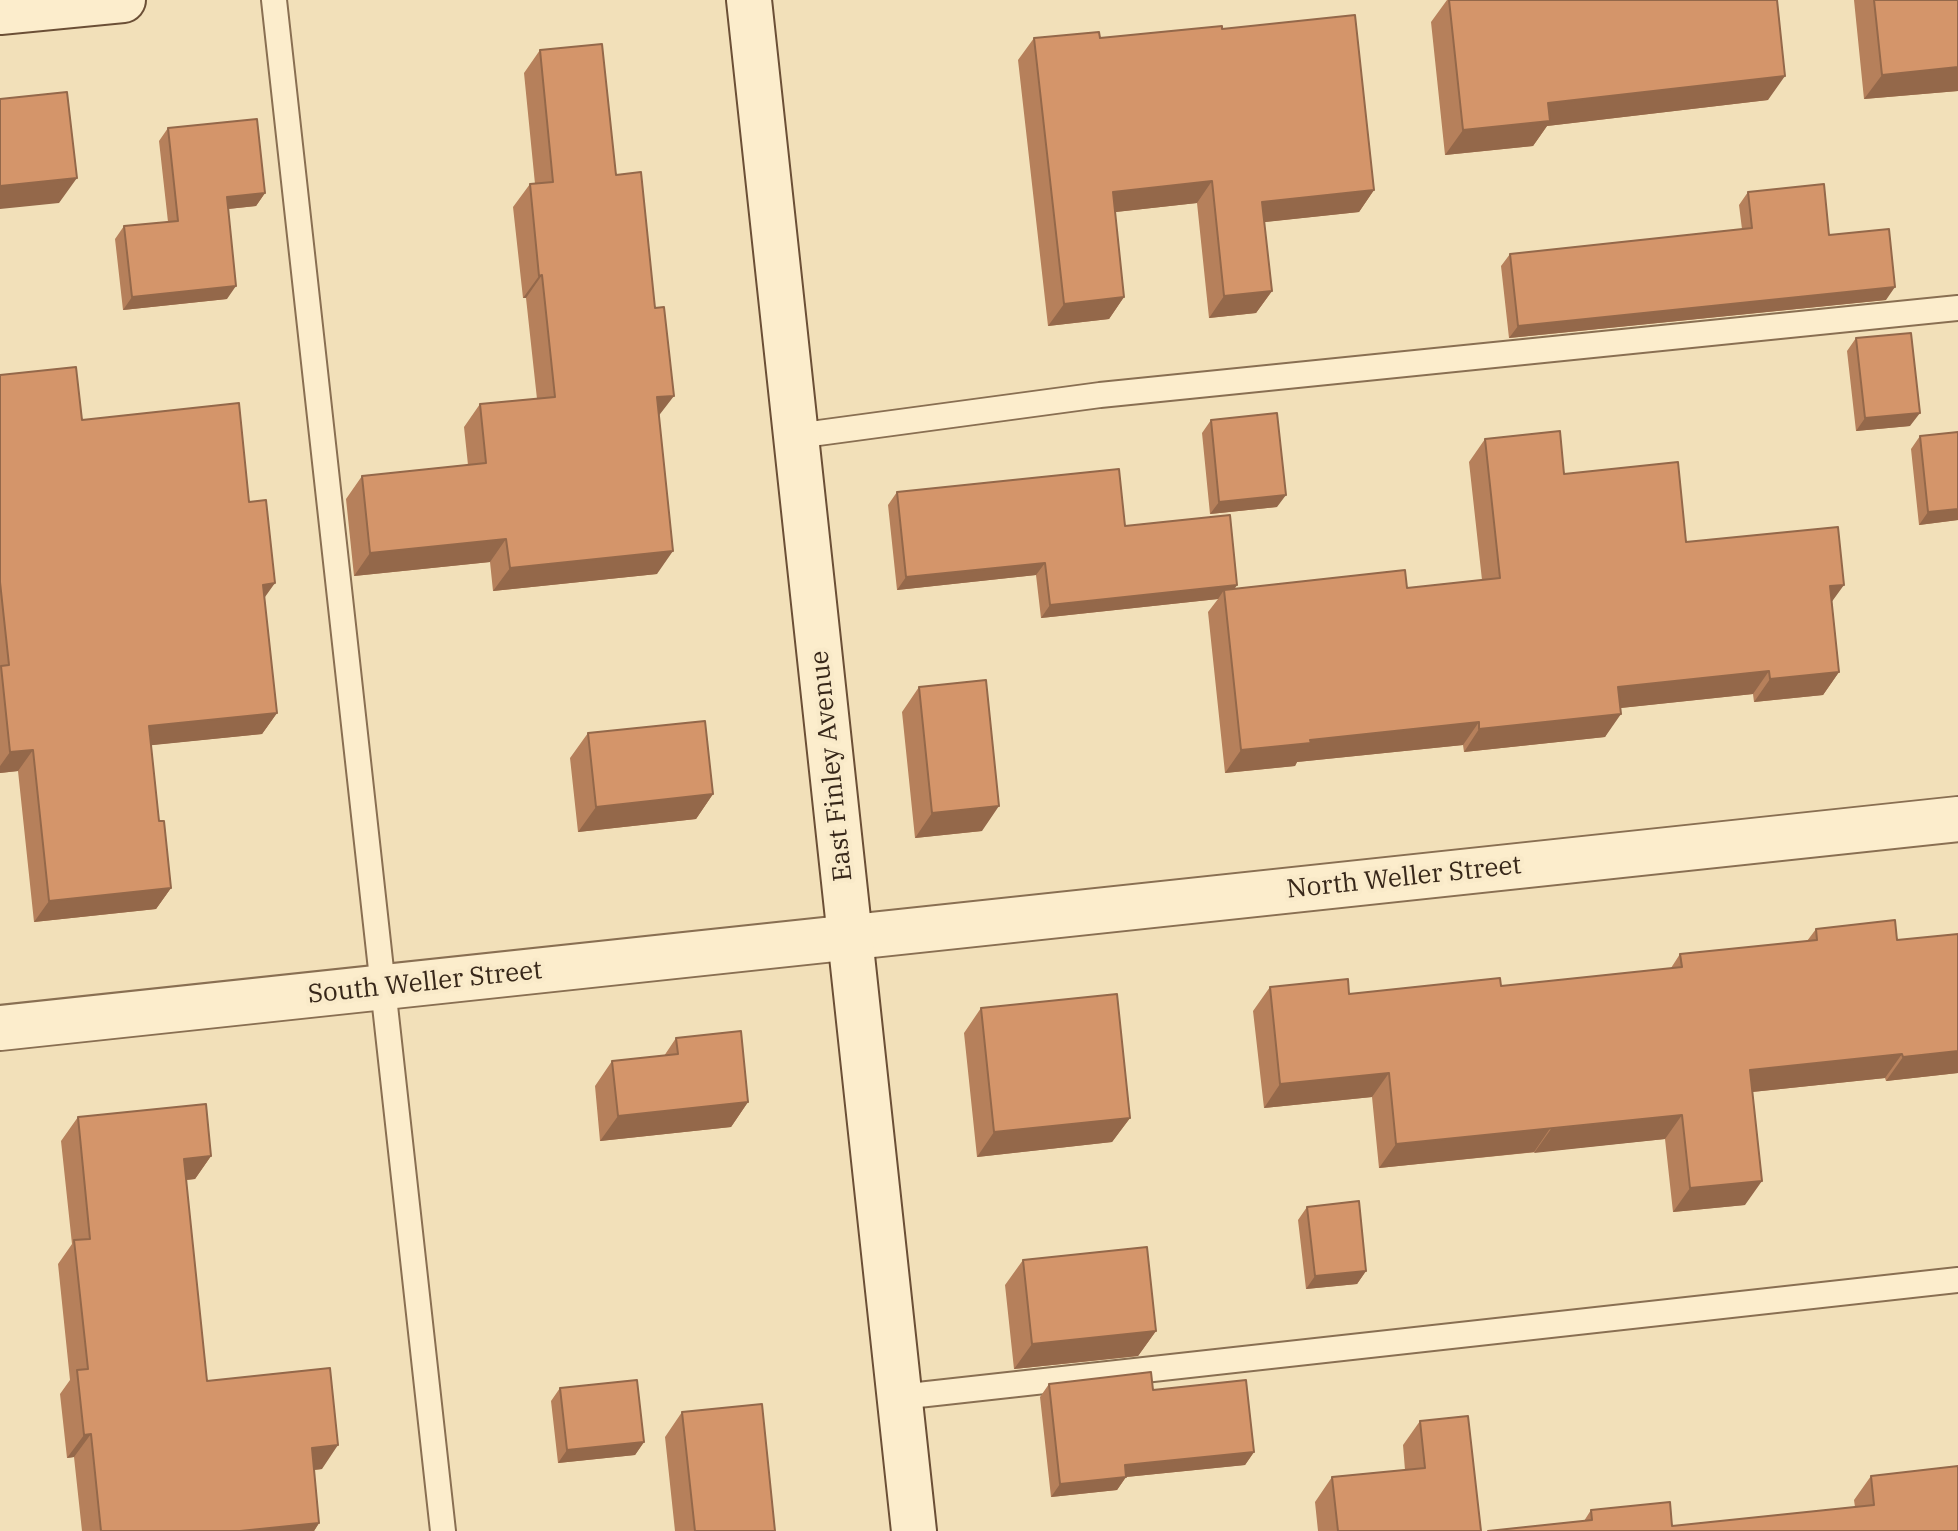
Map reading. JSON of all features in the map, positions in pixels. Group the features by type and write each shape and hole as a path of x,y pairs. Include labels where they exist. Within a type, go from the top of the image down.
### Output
{"street":[{"path":"0,12 123,0"},
{"name":"East Finley Avenue","path":"749,0 914,1531"},
{"name":"North Weller Street","path":"850,938 1958,819"},
{"name":"South Weller Street","path":"0,1028 850,938"}],"lane":[{"path":"274,0 443,1531"},
{"path":"796,436 1100,395 1958,308"},
{"path":"900,1397 1958,1280"}],"building":[{"path":"1449,0 1777,0 1785,76 1548,103 1550,121 1463,130"},
{"path":"1874,0 1958,0 1958,67 1882,75"},
{"path":"1355,15 1374,190 1262,202 1272,291 1224,296 1212,181 1113,192 1124,297 1064,304 1034,38 1099,32 1100,38"},
{"path":"602,44 616,175 641,172 655,308 664,307 674,396 657,397 673,551 510,568 506,539 370,553 362,476 486,463 480,404 555,397 530,184 553,182 540,50"},
{"path":"67,92 77,178 0,186 0,99"},
{"path":"257,119 265,193 227,197 236,286 132,297 124,226 178,221 168,128"},
{"path":"1824,184 1829,235 1889,229 1895,287 1518,326 1510,254 1752,228 1748,192"},
{"path":"1911,333 1920,413 1865,418 1856,338"},
{"path":"76,367 82,420 239,403 249,502 266,500 275,583 263,585 277,713 149,726 159,821 164,821 171,888 49,901 33,750 10,752 1,666 9,665 0,582 0,375"},
{"path":"1277,413 1286,495 1219,502 1211,420"},
{"path":"1560,431 1564,474 1678,462 1686,542 1838,527 1844,585 1830,586 1839,672 1770,679 1769,671 1618,687 1621,714 1479,729 1479,722 1241,750 1224,590 1405,570 1407,588 1500,578 1485,439"},
{"path":"1958,432 1958,509 1928,512 1920,436"},
{"path":"1119,469 1125,526 1230,515 1237,585 1050,605 1045,563 906,577 897,492"},
{"path":"986,680 999,806 932,813 919,687"},
{"path":"705,721 713,794 596,807 588,733"},
{"path":"1895,920 1897,940 1958,934 1958,1051 1750,1070 1762,1181 1690,1188 1682,1115 1396,1144 1389,1073 1280,1084 1270,987 1348,979 1349,994 1500,978 1501,986 1682,967 1680,954 1817,940 1816,929"},
{"path":"1117,994 1130,1118 994,1132 981,1008"},
{"path":"741,1031 748,1102 618,1116 612,1061 678,1054 676,1038"},
{"path":"206,1104 211,1156 184,1159 207,1381 330,1368 338,1445 312,1448 319,1523 240,1531 101,1531 91,1434 84,1435 77,1370 88,1369 74,1240 90,1239 78,1117"},
{"path":"1359,1201 1366,1271 1315,1276 1307,1207"},
{"path":"1147,1247 1156,1331 1032,1344 1023,1260"},
{"path":"1151,1372 1153,1390 1246,1380 1254,1452 1125,1465 1126,1477 1060,1484 1049,1384"},
{"path":"637,1380 644,1442 567,1450 560,1388"},
{"path":"762,1404 775,1531 695,1531 682,1412"},
{"path":"1468,1416 1481,1531 1338,1531 1332,1477 1425,1468 1420,1421"},
{"path":"1958,1466 1958,1531 1488,1531 1592,1520 1591,1510 1670,1502 1672,1526 1874,1505 1871,1476"}]}
